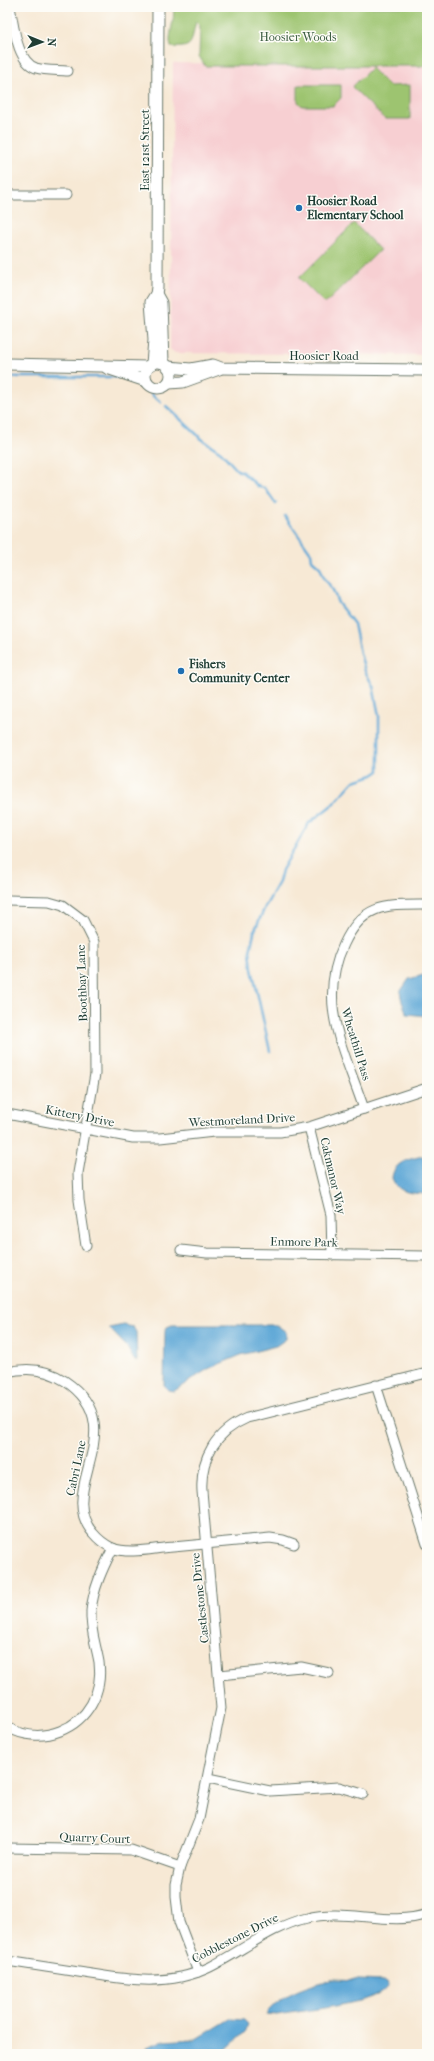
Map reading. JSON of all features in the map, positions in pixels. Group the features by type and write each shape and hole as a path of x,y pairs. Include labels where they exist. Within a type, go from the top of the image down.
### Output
{"street":[{"path":"10,7 17,41 27,62 36,68 68,71"},
{"name":"East 121st Street","path":"158,7 156,294 161,303 166,365"},
{"path":"7,195 66,195"},
{"name":"East 121st Street","path":"150,365 154,340 151,302 156,294"},
{"path":"7,364 103,366 166,365 171,373 169,383 164,387 156,388 146,381 103,366"},
{"path":"146,381 145,372 150,365"},
{"name":"Hoosier Road","path":"166,365 191,369 213,365 221,368 427,370"},
{"name":"Hoosier Road","path":"169,383 183,382 221,368"},
{"name":"Boothbay Lane","path":"7,900 49,901 63,905 75,912 83,920 92,936 95,950 95,1065 79,1162 78,1186 86,1246"},
{"name":"Wheathill Pass","path":"364,1108 337,1030 332,1010 331,985 336,962 351,929 369,912 389,906 427,905"},
{"name":"Westmoreland Drive","path":"148,1138 214,1132 280,1132 309,1127 427,1088"},
{"name":"Kittery Drive","path":"7,1114 126,1137 148,1138"},
{"name":"Cakmanor Way","path":"309,1127 331,1215 332,1255"},
{"name":"Enmore Park","path":"181,1250 207,1253 427,1256"},
{"name":"Cabri Lane","path":"7,1372 25,1369 50,1373 68,1383 84,1400 93,1419 95,1435 94,1451 82,1493 82,1509 91,1530 112,1548"},
{"name":"Castlestone Drive","path":"198,1972 177,1912 176,1885 180,1867 200,1819 221,1716 219,1675 206,1544 202,1474 209,1452 221,1435 234,1424 253,1416 376,1384 427,1373"},
{"path":"376,1384 427,1544"},
{"path":"7,1727 27,1735 56,1732 78,1721 93,1702 98,1689 100,1674 92,1633 92,1604 96,1587 112,1548 138,1550 270,1538 283,1540 294,1544"},
{"path":"219,1675 301,1667 315,1668 329,1672"},
{"path":"208,1778 270,1791 339,1788 363,1794"},
{"name":"Quarry Court","path":"7,1848 131,1850 180,1867"},
{"name":"Cobblestone Drive","path":"7,1961 139,1981 168,1980 198,1972 277,1929 306,1918 342,1914 404,1918 427,1914"}],"shaded area":[{"name":"Hoosier Road Elementary School","path":"173,63 427,66 427,355 175,353 170,349"}],"green space":[{"name":"Hoosier Woods","path":"173,7 427,7 427,66 205,66 199,56 200,26 196,22 191,42 188,45 185,47 171,47 170,38 174,12"},
{"path":"371,68 389,86 410,85 410,119 385,119 352,87"},
{"path":"298,85 341,85 341,98 333,106 302,106 298,102"},
{"path":"354,223 380,250 325,304 299,278"}],"water":[{"path":"427,974 427,1016 407,1014 400,992 409,979"},
{"path":"427,1155 427,1194 406,1192 398,1187 392,1178 396,1167 410,1159"},
{"path":"124,1325 133,1327 136,1332 137,1361 134,1360 127,1347 109,1328"},
{"path":"172,1325 277,1325 286,1332 286,1339 276,1346 241,1355 208,1369 174,1391 168,1390 164,1385 165,1331 167,1327"},
{"path":"335,1979 384,1981 388,1984 383,1991 372,1997 357,2002 277,2015 266,2014 272,2007 288,1995 306,1987"},
{"path":"230,2019 244,2020 248,2024 245,2032 221,2054 150,2054 147,2047 163,2041 197,2039"}],"waterway":[{"path":"7,377 118,377"},
{"path":"146,385 153,396 161,402"},
{"path":"166,406 203,440 221,452 237,470 242,472 259,487 265,488 276,504"},
{"path":"270,1051 252,969 250,951 254,932 265,907 279,882 282,870 309,823 332,805 354,781 373,775 379,771 379,716 373,686 365,671 354,624 338,603 333,590 324,577 320,567 312,560 311,553 285,516"}],"place":[{"name":"Hoosier Road Elementary School","path":"299,208"},
{"name":"Fishers Community Center","path":"181,671"}]}
